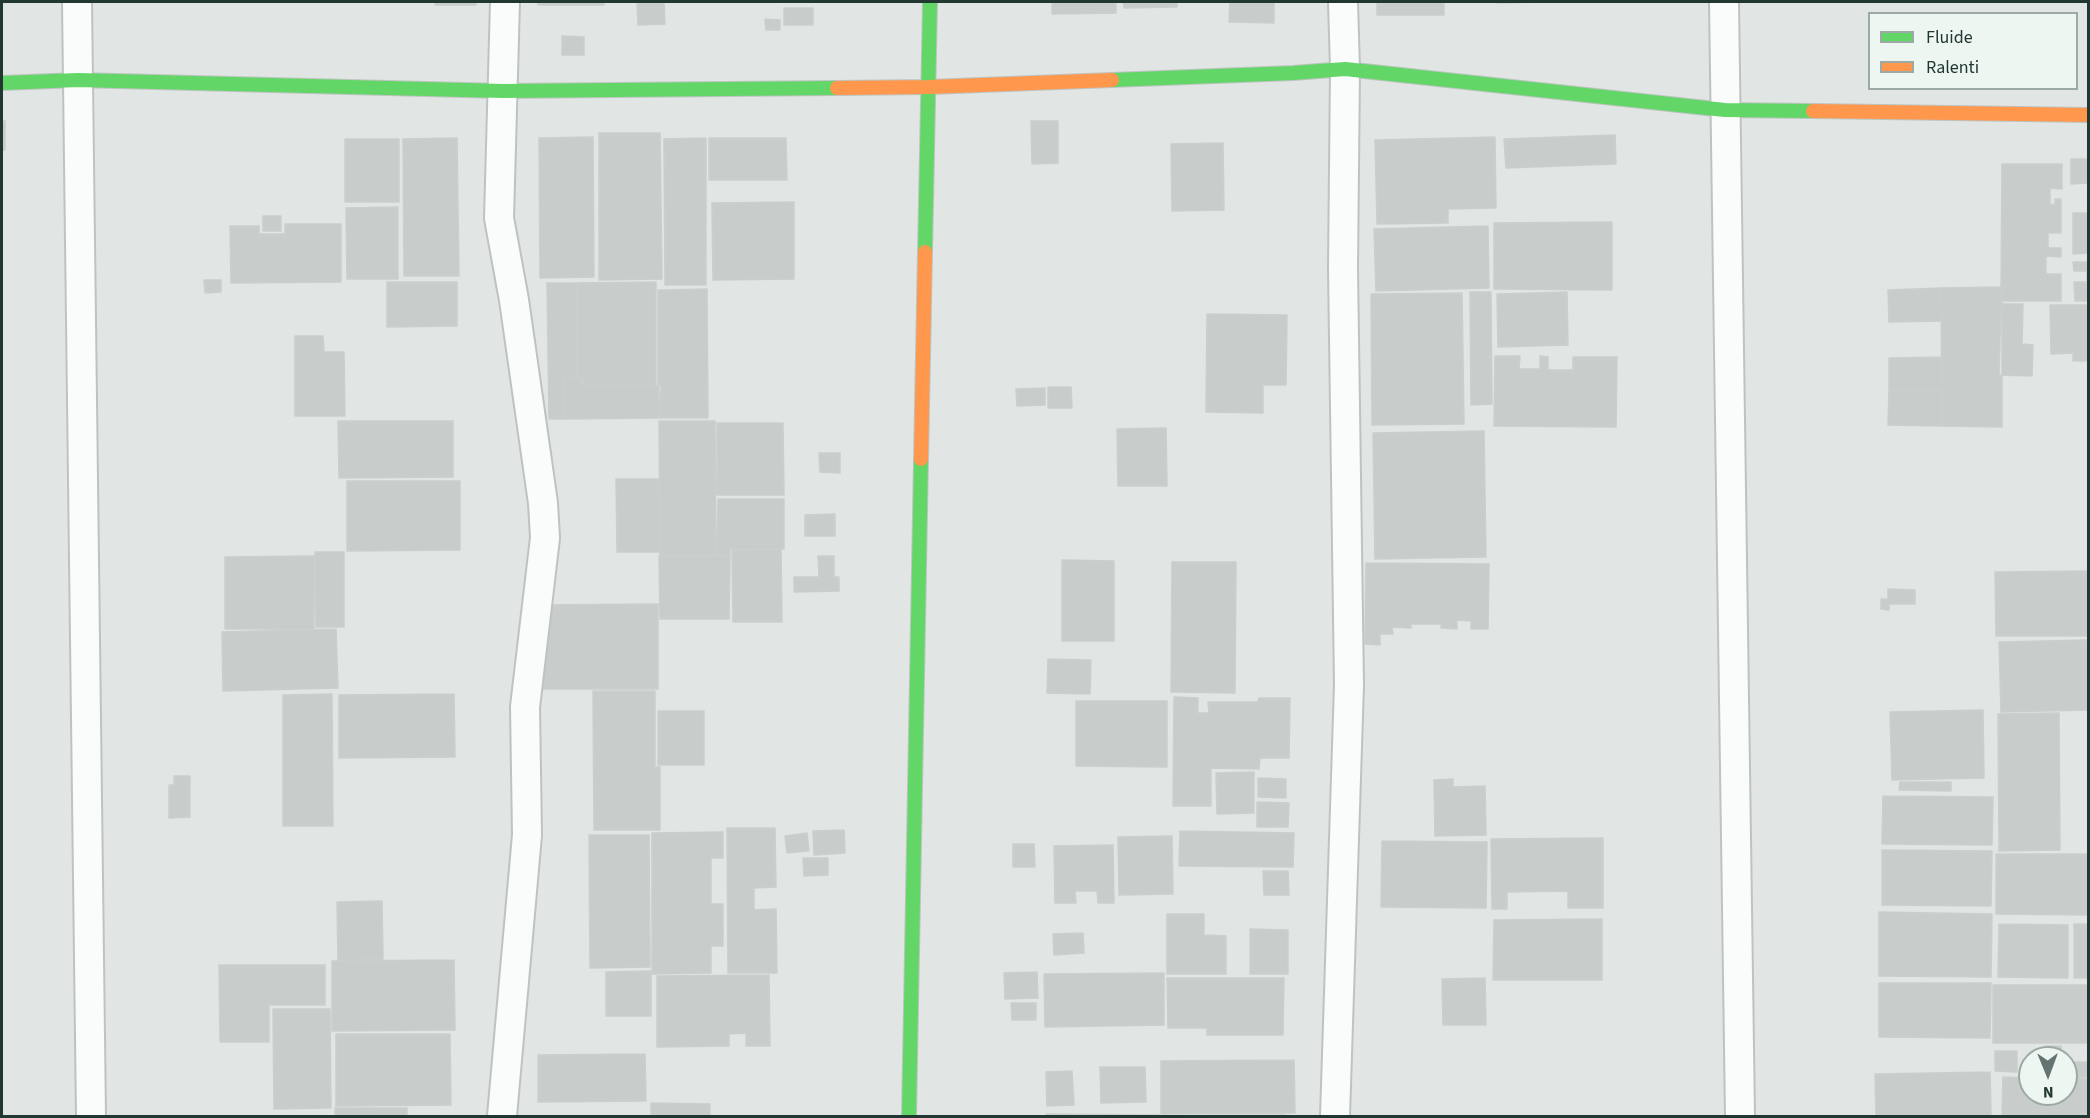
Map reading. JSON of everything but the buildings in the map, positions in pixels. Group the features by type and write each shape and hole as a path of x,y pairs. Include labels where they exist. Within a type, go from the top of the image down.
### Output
{"street":[{"path":"77,2 91,1116"},
{"path":"502,1116 527,835 525,707 544,538 543,503 517,322 499,218 505,2"},
{"path":"909,1116 930,2"},
{"path":"1335,1116 1349,685 1343,268 1345,69 1343,2"},
{"path":"1724,2 1740,1116"},
{"path":"2,83 78,80 503,91 929,87 1345,69 1725,110 2088,115"}],"traffic: fast":[{"path":"925,252 930,2"},
{"path":"1112,80 1345,69 1725,110 1813,111"},
{"path":"2,83 78,80 503,91 837,88"},
{"path":"909,1116 921,459"}],"traffic: slow":[{"path":"837,88 1112,80"},
{"path":"1813,111 2088,115"},
{"path":"921,459 925,252"}]}
